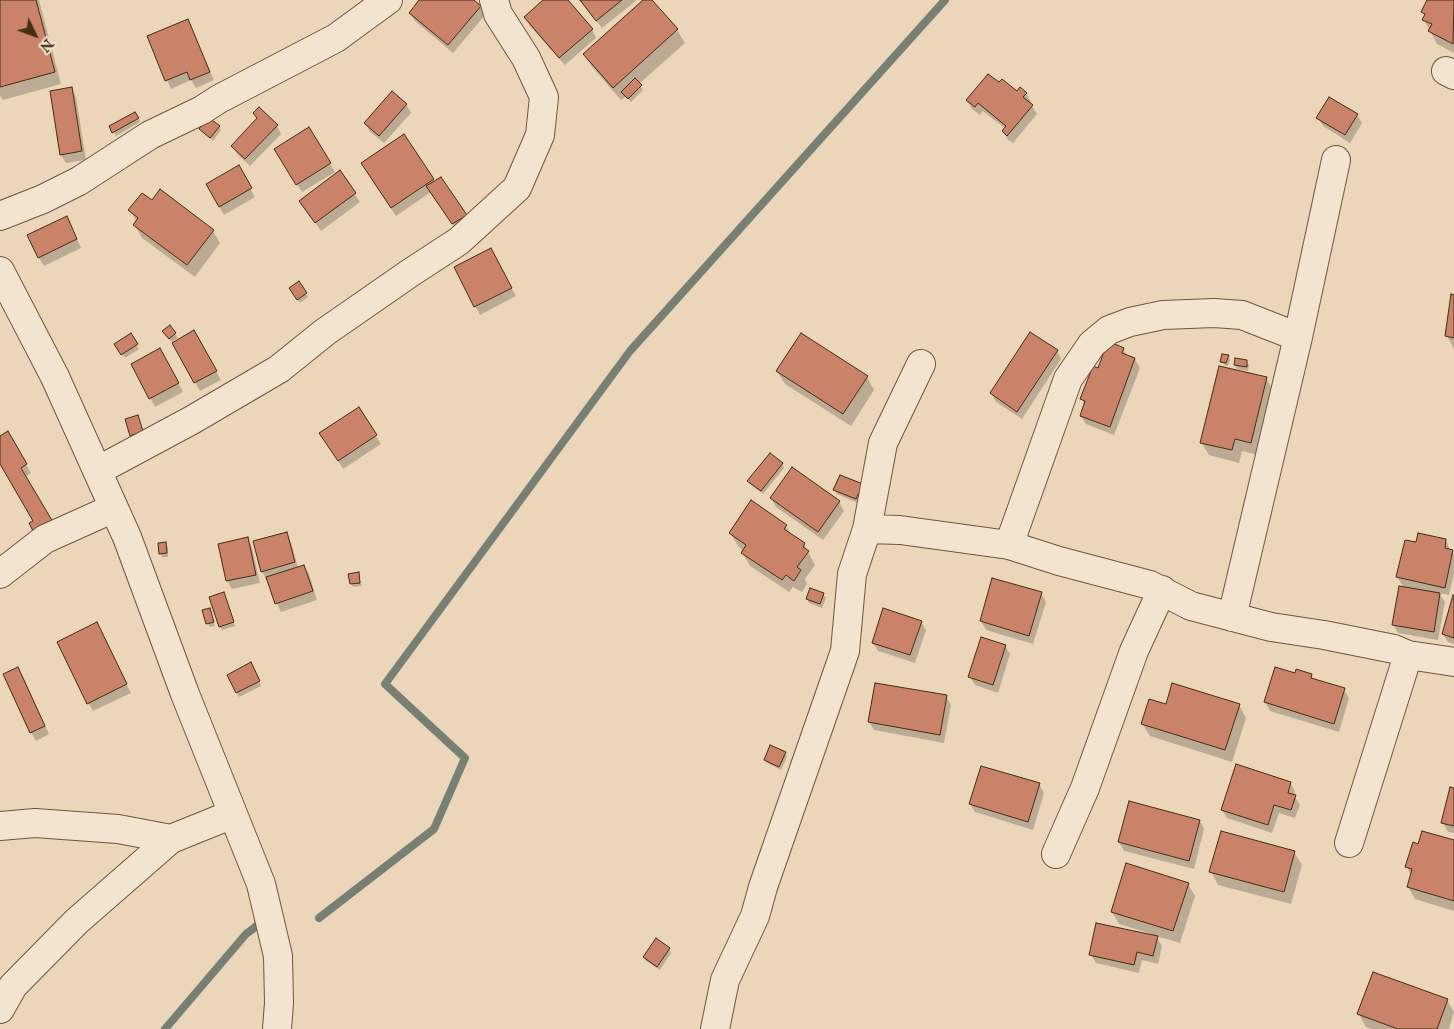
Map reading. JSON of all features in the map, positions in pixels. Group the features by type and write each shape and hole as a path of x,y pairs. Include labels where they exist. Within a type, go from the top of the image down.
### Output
{"street":[{"path":"0,216 79,181 150,135 202,110 219,99 336,38 388,0"},
{"path":"97,471 192,420 279,368 325,332 459,241 517,188 540,135 544,97 526,58 498,14 494,0"},
{"path":"1232,617 1298,337 1336,160"},
{"path":"0,271 56,377 127,537 184,694 261,884 278,956 279,1003 277,1029"},
{"path":"1009,546 1068,379 1092,344 1109,330 1130,322 1163,315 1214,313 1242,315 1298,337"},
{"path":"715,1029 726,980 756,916 763,887 845,651 852,574 867,529 883,443 921,364"},
{"path":"0,574 45,540 114,508"},
{"path":"867,529 900,530 1009,546 1150,585 1191,606 1232,617 1272,627 1324,635 1394,650 1408,655 1454,662"},
{"path":"1056,854 1085,788 1134,651 1162,590"},
{"path":"1349,843 1408,655"},
{"path":"0,1009 13,986 76,921 172,839 233,814"},
{"path":"0,826 35,823 118,829 172,839"}],"building":[{"path":"0,0 36,0 55,72 0,87"},
{"path":"419,0 474,0 481,6 448,45 409,13"},
{"path":"543,0 568,0 593,29 559,58 524,17"},
{"path":"580,0 622,0 596,21"},
{"path":"643,0 652,0 678,29 613,88 583,54"},
{"path":"1427,0 1454,0 1453,44 1428,31 1432,24 1422,20 1425,14 1421,12"},
{"path":"188,19 210,72 190,80 187,72 165,81 147,36"},
{"path":"988,74 999,82 1002,79 1017,91 1020,87 1027,93 1023,97 1033,105 1007,136 1002,131 1006,126 978,103 975,107 966,100"},
{"path":"635,78 642,85 628,99 621,92"},
{"path":"72,87 82,151 60,155 50,91"},
{"path":"392,91 407,104 379,136 364,123"},
{"path":"1329,97 1358,114 1345,135 1316,118"},
{"path":"259,107 278,125 245,159 231,146 257,118 253,113"},
{"path":"135,112 139,118 112,133 109,126"},
{"path":"208,117 220,126 210,138 199,129"},
{"path":"309,127 331,163 296,185 274,149"},
{"path":"404,134 434,179 391,208 361,163"},
{"path":"239,165 252,188 219,207 206,184"},
{"path":"340,170 356,193 315,223 299,201"},
{"path":"441,177 467,215 452,224 426,186"},
{"path":"160,189 214,230 187,265 133,225 138,218 128,210 142,193 152,200"},
{"path":"67,216 77,239 38,258 27,235"},
{"path":"491,248 512,288 474,307 454,267"},
{"path":"299,281 307,293 297,300 289,288"},
{"path":"1451,294 1454,295 1454,338 1445,336"},
{"path":"170,325 176,333 169,339 162,331"},
{"path":"194,330 217,371 194,383 172,343"},
{"path":"1030,332 1058,350 1017,412 990,393"},
{"path":"131,333 138,344 121,355 114,344"},
{"path":"801,333 868,376 843,414 776,371"},
{"path":"1108,341 1124,348 1122,353 1135,358 1110,427 1080,416 1085,401 1080,399 1093,366 1098,368"},
{"path":"160,348 179,383 149,399 131,364"},
{"path":"1222,354 1229,355 1226,363 1220,362"},
{"path":"1235,358 1247,360 1247,367 1234,365"},
{"path":"1219,366 1267,377 1251,443 1235,439 1232,450 1200,443"},
{"path":"359,407 377,435 338,461 319,433"},
{"path":"138,415 143,431 130,436 125,419"},
{"path":"8,431 27,464 21,468 53,522 34,533 29,523 33,521 0,464 0,436"},
{"path":"770,453 783,463 761,491 747,481"},
{"path":"792,467 840,501 818,532 770,498"},
{"path":"840,475 863,484 856,499 833,490"},
{"path":"751,500 787,525 784,529 805,543 803,547 809,551 797,567 801,570 794,581 786,575 782,580 741,553 746,545 729,533"},
{"path":"287,532 295,562 261,572 253,541"},
{"path":"1418,533 1446,539 1445,548 1453,550 1445,588 1396,577 1405,540 1416,542"},
{"path":"248,537 256,575 226,581 218,544"},
{"path":"166,542 167,553 159,554 158,543"},
{"path":"304,565 313,591 275,604 266,577"},
{"path":"359,572 360,583 350,584 348,574"},
{"path":"992,578 1042,592 1029,636 980,621"},
{"path":"1399,586 1440,593 1434,632 1392,625"},
{"path":"810,588 824,593 820,604 806,599"},
{"path":"224,592 234,622 219,627 209,597"},
{"path":"1454,596 1454,638 1442,634"},
{"path":"210,608 214,622 206,624 202,610"},
{"path":"883,608 922,621 910,655 872,643"},
{"path":"97,622 127,684 87,704 57,642"},
{"path":"981,637 1006,645 993,685 968,677"},
{"path":"251,662 260,681 236,693 227,675"},
{"path":"18,667 45,726 30,733 3,674"},
{"path":"1275,667 1295,673 1296,669 1312,674 1311,678 1345,688 1334,724 1264,702"},
{"path":"875,683 947,695 940,735 868,722"},
{"path":"1172,683 1240,704 1225,750 1141,724 1149,699 1166,704"},
{"path":"770,745 786,752 779,767 764,760"},
{"path":"1236,764 1291,782 1288,793 1296,795 1291,810 1274,805 1268,825 1221,810"},
{"path":"981,766 1040,783 1028,822 969,804"},
{"path":"1450,787 1454,788 1454,826 1441,823"},
{"path":"1129,801 1200,820 1189,861 1118,842"},
{"path":"1221,831 1295,851 1284,892 1209,872"},
{"path":"1422,831 1454,840 1454,901 1407,887 1412,869 1405,867 1413,842 1418,844"},
{"path":"1126,863 1189,883 1173,931 1111,912"},
{"path":"1096,923 1158,936 1153,956 1137,952 1134,965 1089,955"},
{"path":"656,938 670,948 657,967 643,957"},
{"path":"1373,972 1448,999 1437,1029 1398,1029 1357,1014"}],"waterway":[{"path":"319,918 434,829 465,758 385,684 630,351 945,0"},
{"path":"165,1029 246,934 258,925"}]}
